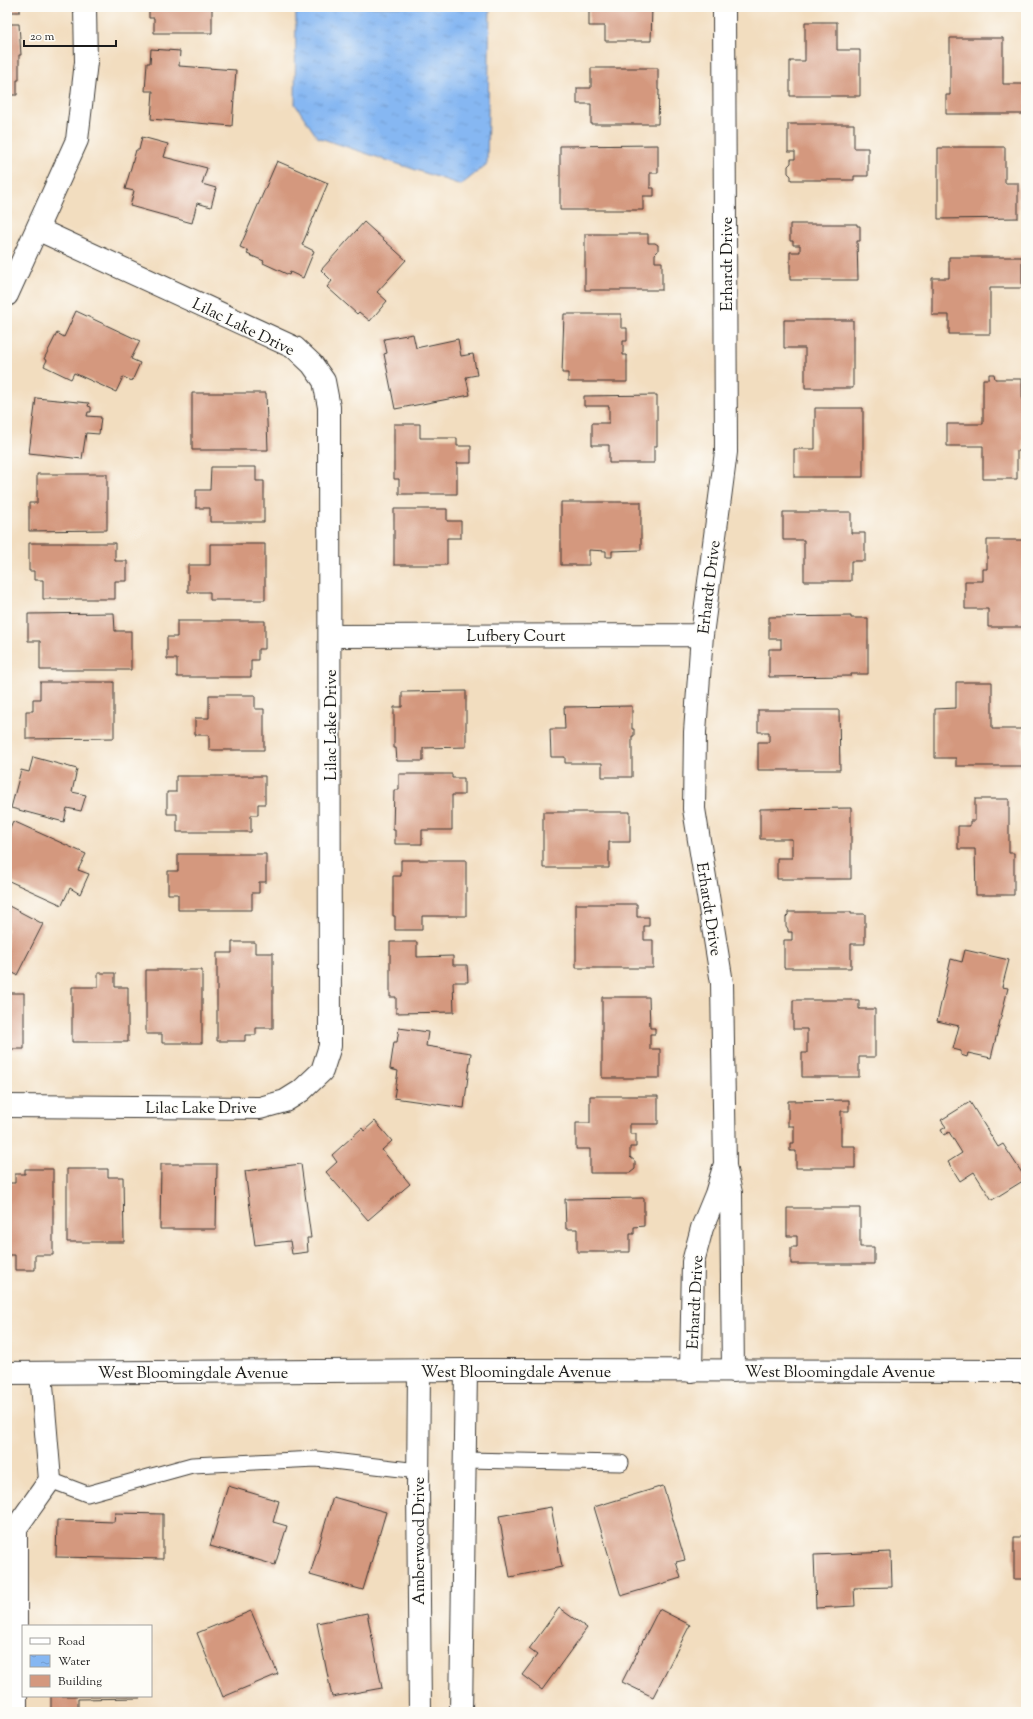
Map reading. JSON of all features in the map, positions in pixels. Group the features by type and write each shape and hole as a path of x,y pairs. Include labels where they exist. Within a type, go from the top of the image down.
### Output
{"street":[{"path":"7,295 76,140 86,62 85,7"},
{"name":"Erhardt Drive","path":"724,7 726,452 702,635 695,732 694,809 722,983 725,1166 731,1193 733,1371"},
{"name":"Lilac Lake Drive","path":"7,1106 260,1108 285,1101 301,1091 322,1071 330,1046 329,407 324,381 312,364 295,348 37,229"},
{"name":"Lufbery Court","path":"330,636 702,635"},
{"name":"Erhardt Drive","path":"691,1371 693,1262 702,1228 716,1194 725,1166"},
{"path":"461,1712 466,1370"},
{"name":"West Bloomingdale Avenue","path":"7,1373 466,1370 1026,1371"},
{"name":"Amberwood Drive","path":"419,1371 418,1470 420,1712"},
{"path":"16,1712 16,1528 50,1480 41,1373"}],"lane":[{"path":"50,1480 87,1494 192,1465 316,1459 418,1470"},
{"path":"465,1460 621,1463"}],"water":[{"path":"296,7 490,7 487,164 461,185 317,137 295,104"}],"building":[{"path":"7,7 20,7 20,12 7,12"},
{"path":"149,7 212,7 212,33 154,33 154,18 149,18"},
{"path":"589,7 652,7 651,41 605,41 605,26 589,26"},
{"path":"805,22 837,22 837,50 860,50 860,96 790,96 790,61 805,61"},
{"path":"7,24 19,24 21,55 19,55 19,80 17,80 17,95 7,95"},
{"path":"950,38 1003,38 1003,84 1026,84 1026,114 946,114 946,95 950,95"},
{"path":"151,49 180,51 179,66 236,70 232,126 151,119 153,91 145,91 147,63 150,63"},
{"path":"591,68 658,68 658,124 591,124 591,104 577,104 577,88 591,88"},
{"path":"788,124 854,124 854,148 868,148 868,176 854,176 854,180 791,180 791,176 788,173 788,166 791,163 791,159 795,159 795,152 788,152"},
{"path":"142,137 168,144 164,157 207,168 202,184 216,188 211,207 197,203 192,223 130,206 134,191 125,189 136,150 139,150"},
{"path":"658,145 658,173 650,173 650,188 654,188 654,196 643,196 643,210 560,210 560,146"},
{"path":"1005,147 1005,183 1018,183 1018,218 938,219 938,148"},
{"path":"277,161 328,183 302,245 314,251 303,278 290,272 289,275 263,263 264,261 247,254 249,251 240,247"},
{"path":"364,222 406,260 377,292 387,301 370,321 359,312 357,314 327,287 332,281 321,270"},
{"path":"790,224 857,224 857,226 860,226 860,241 857,241 858,280 790,280 790,252 800,252 800,245 793,245 793,241 790,241"},
{"path":"585,234 648,234 648,243 655,243 658,245 658,251 655,254 655,262 662,262 662,290 585,290"},
{"path":"949,257 1022,257 1022,288 990,288 990,334 949,334 949,315 932,315 932,278 949,278"},
{"path":"76,311 140,341 131,359 140,363 132,381 123,377 116,392 74,373 71,379 44,366 47,360 44,359 57,333 64,337"},
{"path":"564,314 621,314 621,328 627,328 627,341 623,341 623,355 627,355 627,382 568,382 568,373 562,373"},
{"path":"784,320 853,320 853,388 805,388 805,348 784,348"},
{"path":"413,334 416,348 458,339 461,356 473,354 477,375 466,377 470,395 395,409 384,354 387,353 384,339"},
{"path":"989,374 994,374 995,379 1022,379 1023,451 1017,451 1017,479 983,479 983,446 947,446 947,424 983,424 983,379 989,379"},
{"path":"192,393 266,393 268,450 192,450"},
{"path":"657,395 657,446 654,446 654,463 609,463 609,445 592,445 592,423 609,423 609,406 584,406 584,396"},
{"path":"36,398 89,403 88,406 91,407 91,412 88,412 87,416 101,417 99,434 86,433 82,459 29,453"},
{"path":"815,408 863,408 863,477 794,477 794,449 815,449"},
{"path":"394,424 420,424 420,438 457,438 457,446 471,446 471,463 457,463 457,494 399,494 399,479 394,479"},
{"path":"211,467 256,467 256,481 264,481 264,522 210,522 210,508 196,508 196,490 210,490"},
{"path":"37,474 107,474 107,530 29,531 29,503 37,503"},
{"path":"561,502 641,502 641,550 612,551 612,557 606,557 606,551 589,550 589,565 561,565"},
{"path":"394,509 447,509 447,521 461,521 461,538 447,538 447,565 394,565"},
{"path":"783,512 851,512 851,533 865,533 865,561 851,561 851,581 804,581 804,540 783,540"},
{"path":"987,540 1025,540 1025,627 988,627 988,609 965,609 965,581 983,581 983,569 987,569"},
{"path":"29,543 115,543 115,561 127,561 127,581 115,581 115,599 43,599 43,580 34,580 34,571 29,571"},
{"path":"210,544 265,544 265,600 210,600 210,592 188,592 188,565 210,565"},
{"path":"114,613 115,631 131,631 131,670 40,670 40,641 28,641 28,614"},
{"path":"851,616 851,618 868,618 868,674 851,674 851,676 769,677 769,649 781,649 781,639 769,639 769,617"},
{"path":"177,621 265,621 265,649 258,649 258,660 251,660 251,677 177,677 177,659 167,659 167,637 177,637"},
{"path":"40,682 114,682 114,738 26,739 26,711 33,711 33,699 40,699"},
{"path":"956,682 992,682 992,729 1023,729 1023,766 956,766 956,758 935,758 935,709 956,708"},
{"path":"466,691 466,747 423,748 423,761 397,761 396,748 394,748 394,707 402,707 402,692"},
{"path":"209,695 255,695 255,709 264,709 264,750 209,750 209,735 195,735 195,718 209,718"},
{"path":"632,706 632,729 634,729 634,736 632,736 632,777 602,777 602,763 565,763 565,757 551,757 550,729 565,729 564,707"},
{"path":"758,710 839,710 840,770 758,770 758,742 769,742 769,732 758,732"},
{"path":"33,757 77,769 72,792 86,795 81,811 67,808 64,822 11,808 21,770 29,772"},
{"path":"399,774 452,774 452,778 464,778 464,795 452,795 452,830 422,830 422,844 395,844 395,830 393,830 394,790 399,790"},
{"path":"176,776 265,776 265,804 258,804 258,815 251,815 251,832 177,832 177,814 167,814 167,792 176,792"},
{"path":"975,799 1009,799 1009,853 1014,853 1014,895 976,895 975,849 958,849 958,826 970,826 970,821 975,821"},
{"path":"851,808 851,879 777,879 777,858 792,858 792,839 760,839 760,809"},
{"path":"543,812 630,812 630,842 609,842 609,868 543,868"},
{"path":"13,821 86,854 78,870 89,874 80,894 70,888 62,905 7,880 7,834"},
{"path":"178,854 266,854 266,882 259,882 259,893 252,893 252,910 178,910 178,894 168,894 168,871 178,871"},
{"path":"401,860 466,860 466,916 422,916 422,930 395,930 395,916 393,916 393,876 401,876"},
{"path":"576,904 637,904 637,917 649,917 649,926 644,926 644,940 653,940 653,968 576,968"},
{"path":"7,905 43,924 17,975 7,970"},
{"path":"788,912 851,912 851,914 865,914 865,944 851,944 851,968 784,968 784,940 792,940 792,932 788,932 786,926 786,917"},
{"path":"232,942 255,942 255,953 273,953 273,1028 256,1028 256,1035 245,1035 245,1041 217,1041 217,953 232,953"},
{"path":"390,942 417,942 417,957 453,956 453,965 467,965 468,982 453,982 454,1012 396,1013 396,997 390,997"},
{"path":"965,950 1009,960 1002,987 1008,988 991,1058 968,1053 967,1057 961,1055 961,1051 953,1049 959,1026 937,1021 951,959 962,962"},
{"path":"146,970 202,970 202,1043 162,1043 162,1034 146,1034"},
{"path":"98,973 115,973 115,987 128,987 128,1042 72,1042 72,987 98,987"},
{"path":"7,993 24,993 24,1049 7,1049"},
{"path":"602,997 649,997 650,1028 655,1028 655,1034 650,1034 649,1049 660,1049 660,1078 602,1078"},
{"path":"793,1000 859,1000 859,1009 875,1009 875,1057 859,1057 859,1077 802,1077 802,1053 807,1053 807,1029 793,1029"},
{"path":"399,1028 428,1032 426,1046 471,1053 464,1108 394,1098 398,1071 390,1069 394,1042 397,1042"},
{"path":"590,1096 658,1096 658,1124 630,1124 630,1134 636,1134 636,1147 630,1147 630,1157 635,1161 635,1169 630,1173 590,1173 590,1149 576,1149 576,1123 590,1123"},
{"path":"849,1100 849,1111 841,1111 841,1146 855,1146 855,1168 796,1168 796,1151 790,1151 790,1143 794,1143 794,1126 788,1126 788,1101"},
{"path":"970,1102 998,1147 1003,1144 1026,1179 992,1200 974,1172 960,1181 948,1162 962,1153 949,1132 944,1135 941,1130 946,1127 941,1120"},
{"path":"375,1121 392,1141 382,1150 410,1184 368,1220 326,1172 337,1162 332,1155 362,1128 364,1131"},
{"path":"161,1164 217,1164 216,1229 160,1229"},
{"path":"301,1164 311,1238 307,1238 308,1252 292,1254 290,1241 255,1245 245,1171"},
{"path":"25,1169 53,1169 53,1255 35,1255 35,1270 15,1270 15,1255 7,1255 7,1183 15,1183 15,1174 25,1174"},
{"path":"67,1169 108,1169 108,1177 123,1177 124,1242 67,1242"},
{"path":"644,1198 644,1226 634,1227 634,1234 630,1234 630,1252 577,1252 577,1229 566,1229 565,1199"},
{"path":"787,1208 860,1208 860,1247 874,1247 874,1264 791,1264 791,1247 797,1247 797,1236 787,1236"},
{"path":"228,1486 279,1501 273,1522 287,1526 275,1565 210,1546"},
{"path":"663,1486 685,1560 676,1562 681,1578 621,1596 594,1507"},
{"path":"333,1497 386,1512 363,1590 310,1575"},
{"path":"551,1507 562,1567 510,1577 499,1516"},
{"path":"115,1513 163,1514 163,1559 56,1557 57,1520 114,1522"},
{"path":"1014,1537 1026,1537 1026,1579 1014,1579"},
{"path":"891,1552 892,1587 854,1588 855,1606 816,1608 814,1555"},
{"path":"559,1608 587,1628 542,1690 522,1675 537,1655 529,1649"},
{"path":"659,1609 690,1625 653,1697 622,1682"},
{"path":"251,1611 278,1674 223,1697 197,1633"},
{"path":"367,1613 382,1688 332,1697 317,1623"},
{"path":"51,1697 140,1697 78,1699 78,1711 51,1711"}]}
